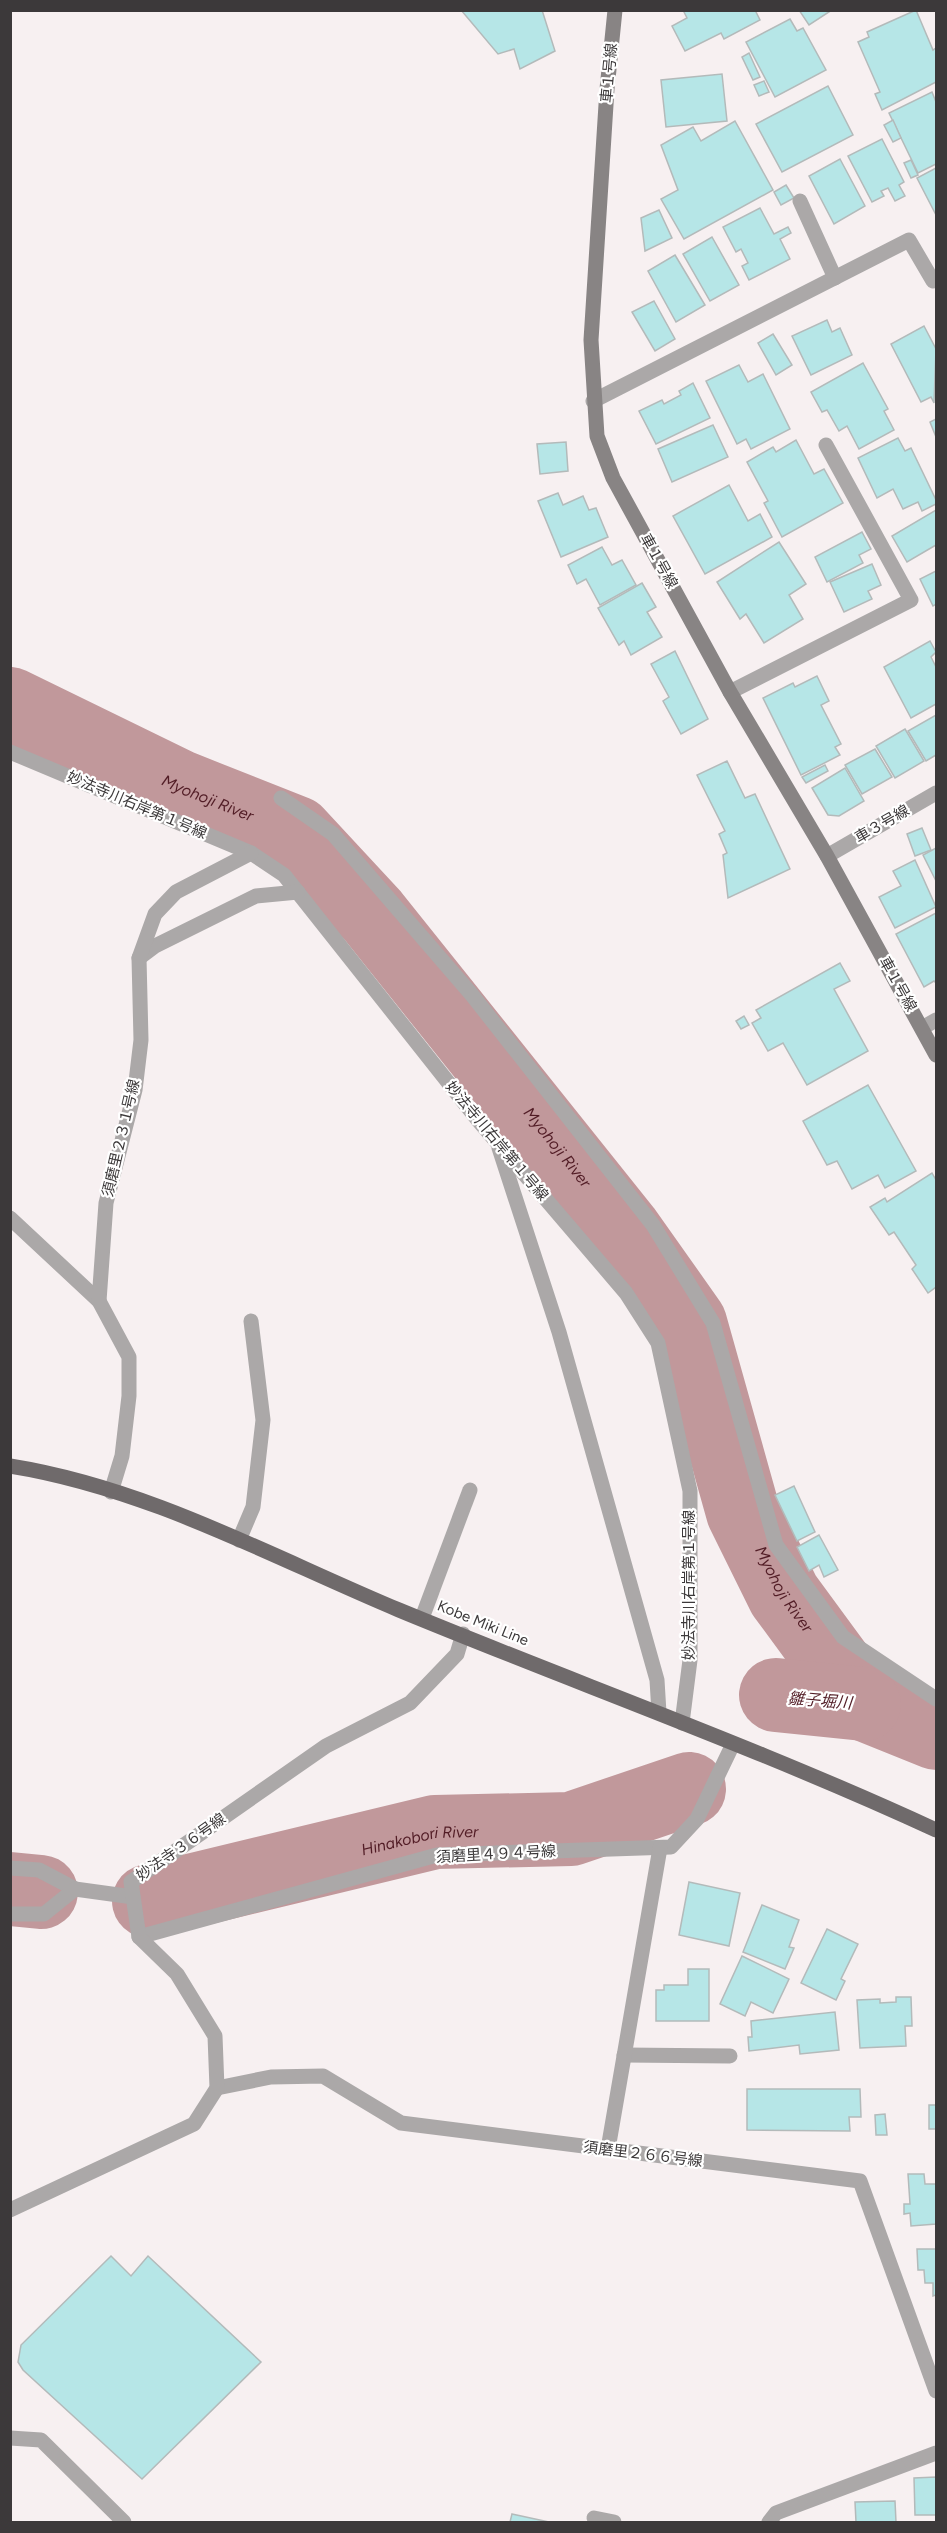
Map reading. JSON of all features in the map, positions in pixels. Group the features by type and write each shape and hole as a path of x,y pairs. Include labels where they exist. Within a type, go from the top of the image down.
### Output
{"main road":[{"name":"Kobe Miki Line","path":"10,1466 46,1472 187,1517 422,1618 659,1713 936,1830"}],"street":[{"name":"車１号線","path":"615,10 607,89 591,340 593,401 597,436 613,478 730,692 827,856 936,1055"},
{"path":"800,201 835,278"},
{"path":"593,401 909,240 933,281 936,279"},
{"path":"730,692 911,600 826,445"},
{"name":"妙法寺川右岸第１号線","path":"10,752 251,854 284,875 496,1142 626,1293 658,1343 690,1491 690,1660 682,1723"},
{"name":"車３号線","path":"827,856 936,793"},
{"path":"281,798 333,834 472,995 653,1225 713,1323 776,1545 843,1637 936,1699"},
{"name":"須磨里２３１号線","path":"99,1301 106,1203 135,1090 141,1041 139,958 155,914 176,892 251,854"},
{"path":"139,958 155,946 256,896 298,892"},
{"path":"922,1028 936,1020"},
{"path":"496,1142 559,1332 657,1680 659,1713"},
{"path":"10,1218 99,1301 129,1357 122,1456 111,1492"},
{"path":"240,1540 253,1506 263,1420 251,1322"},
{"path":"422,1618 470,1490"},
{"name":"妙法寺３６号線","path":"139,1937 131,1882 326,1746 410,1703 457,1654 463,1634"},
{"path":"608,2150 660,1848 671,1847 697,1819 733,1744"},
{"name":"須磨里４９４号線","path":"139,1937 437,1855 660,1848"},
{"path":"10,1868 39,1870 75,1889 133,1897"},
{"path":"10,1914 44,1914 75,1889"},
{"path":"10,2210 194,2124 217,2088 215,2036 177,1974 139,1937"},
{"path":"624,2055 730,2056"},
{"name":"須磨里２６６号線","path":"217,2088 271,2076 323,2076 401,2123 860,2181 936,2391"},
{"path":"10,2438 41,2440 124,2523"},
{"path":"769,2523 776,2513 936,2453"},
{"path":"594,2518 614,2523"}],"building":[{"path":"461,10 542,10 555,51 520,69 514,49 498,54"},
{"path":"683,10 755,10 760,20 724,39 721,33 685,51 672,26 687,18"},
{"path":"799,10 832,10 809,25"},
{"path":"916,10 933,50 936,48 936,82 882,110 875,94 880,92 858,42 869,37 867,32"},
{"path":"790,19 797,31 803,28 826,70 775,97 746,42"},
{"path":"749,53 760,77 753,80 742,57"},
{"path":"722,74 727,121 666,127 661,80"},
{"path":"764,81 769,92 759,96 754,85"},
{"path":"828,86 853,135 782,172 756,124"},
{"path":"932,92 936,102 936,164 918,173 889,113"},
{"path":"893,120 901,138 893,142 884,125"},
{"path":"735,121 773,190 684,239 661,199 678,190 661,145 693,127 701,141"},
{"path":"882,139 904,182 899,185 905,196 895,201 888,188 881,191 884,196 872,202 848,156"},
{"path":"840,159 865,206 834,224 809,176"},
{"path":"911,160 918,175 911,178 904,163"},
{"path":"936,168 936,215 917,178"},
{"path":"786,185 794,198 781,205 774,192"},
{"path":"760,208 774,234 788,227 791,233 780,239 790,259 749,280 742,266 748,263 741,249 736,252 723,227"},
{"path":"659,210 672,238 645,251 641,218"},
{"path":"712,237 739,285 710,301 683,254"},
{"path":"675,255 705,305 676,322 648,271"},
{"path":"654,301 675,339 655,351 632,312"},
{"path":"827,320 832,332 840,328 852,355 811,375 792,336"},
{"path":"924,326 936,349 934,403 931,397 921,402 891,344"},
{"path":"773,334 792,365 776,375 758,343"},
{"path":"863,363 888,409 884,411 894,430 859,449 847,426 839,431 827,410 822,412 811,392"},
{"path":"739,365 748,382 763,374 790,429 751,449 746,439 737,444 706,381"},
{"path":"693,383 710,418 656,444 639,411 662,400 664,404 681,395 679,391"},
{"path":"936,419 936,437 930,422"},
{"path":"713,425 728,457 672,482 658,449"},
{"path":"898,438 905,451 911,448 936,500 936,504 922,511 918,502 903,509 893,489 877,498 858,458"},
{"path":"796,440 814,474 824,469 843,503 782,537 764,503 768,501 747,462 773,447 776,452"},
{"path":"566,442 568,471 540,474 537,444"},
{"path":"729,485 748,521 760,514 772,537 705,574 673,516"},
{"path":"558,493 563,505 583,496 589,510 596,508 608,537 561,557 538,501"},
{"path":"936,510 936,545 907,562 892,536"},
{"path":"862,532 871,549 859,555 863,563 827,582 815,557"},
{"path":"779,542 806,584 789,595 803,619 764,643 746,614 740,619 717,582"},
{"path":"602,547 612,565 622,560 636,585 600,605 586,579 577,584 568,565"},
{"path":"872,564 881,585 868,591 872,599 844,612 830,582"},
{"path":"936,571 936,604 933,606 920,579"},
{"path":"642,583 656,607 647,612 662,637 631,655 624,641 619,645 598,608"},
{"path":"930,641 936,652 931,657 936,667 936,704 911,718 884,667"},
{"path":"675,651 708,719 681,734 663,701 669,697 651,664"},
{"path":"817,676 829,701 821,705 841,744 835,747 840,755 801,775 763,698 793,683 795,687"},
{"path":"936,715 936,755 926,761 908,731"},
{"path":"905,729 924,761 895,778 876,746"},
{"path":"875,749 892,777 862,794 845,765"},
{"path":"727,761 745,798 755,794 790,869 728,898 723,855 727,853 719,834 725,831 697,775"},
{"path":"825,765 828,771 806,783 802,777"},
{"path":"845,768 864,801 839,816 828,815 812,788"},
{"path":"922,828 931,850 915,856 907,834"},
{"path":"936,848 936,881 923,855"},
{"path":"915,860 936,907 895,928 879,897 901,886 893,871"},
{"path":"936,913 936,983 934,981 924,987 896,934"},
{"path":"840,963 850,981 834,989 868,1051 807,1085 783,1043 768,1051 752,1023 761,1018 756,1010"},
{"path":"744,1016 749,1025 741,1029 736,1021"},
{"path":"868,1085 916,1171 885,1188 878,1175 852,1189 837,1161 827,1165 803,1121"},
{"path":"932,1173 936,1180 936,1287 928,1293 912,1269 916,1265 894,1232 889,1235 870,1207 885,1198 887,1202"},
{"path":"794,1486 815,1532 797,1541 775,1495"},
{"path":"819,1535 838,1570 824,1577 819,1565 809,1571 797,1547"},
{"path":"689,1882 740,1893 729,1946 679,1935"},
{"path":"762,1905 799,1920 789,1947 794,1948 785,1969 743,1952"},
{"path":"827,1929 858,1944 841,1979 845,1981 836,2000 801,1983"},
{"path":"742,1956 789,1979 773,2013 751,2002 745,2016 720,2004"},
{"path":"688,1969 709,1969 709,2021 656,2021 656,1990 664,1990 664,1985 688,1985"},
{"path":"896,1997 911,1997 912,2026 905,2026 906,2046 860,2048 857,2000 880,1999 880,2003 896,2002"},
{"path":"835,2012 839,2050 800,2054 799,2045 749,2051 748,2037 752,2037 751,2021"},
{"path":"747,2089 860,2089 861,2117 849,2117 850,2131 747,2130"},
{"path":"929,2105 936,2105 936,2129 929,2129"},
{"path":"885,2114 887,2135 876,2135 875,2115"},
{"path":"908,2174 924,2174 925,2184 936,2184 936,2224 911,2226 910,2213 904,2214 904,2204 910,2204"},
{"path":"917,2249 936,2249 936,2295 933,2296 933,2283 925,2283 924,2270 918,2270"},
{"path":"111,2256 131,2276 148,2256 261,2362 142,2479 23,2370 18,2362 21,2345"},
{"path":"936,2477 936,2515 915,2515 914,2478"},
{"path":"895,2501 896,2522 856,2522 855,2502"},
{"path":"512,2514 549,2522 510,2522"}],"waterway":[{"name":"Myohoji River","path":"10,704 180,787 296,833 373,916 625,1231 690,1323 743,1512 784,1595 864,1704 936,1733"},
{"name":"雛子堀川","path":"776,1695 864,1704"},
{"name":"Hinakobori River","path":"149,1901 435,1832 571,1829 689,1789"},
{"name":"Hinakobori River","path":"10,1889 41,1892"}]}
